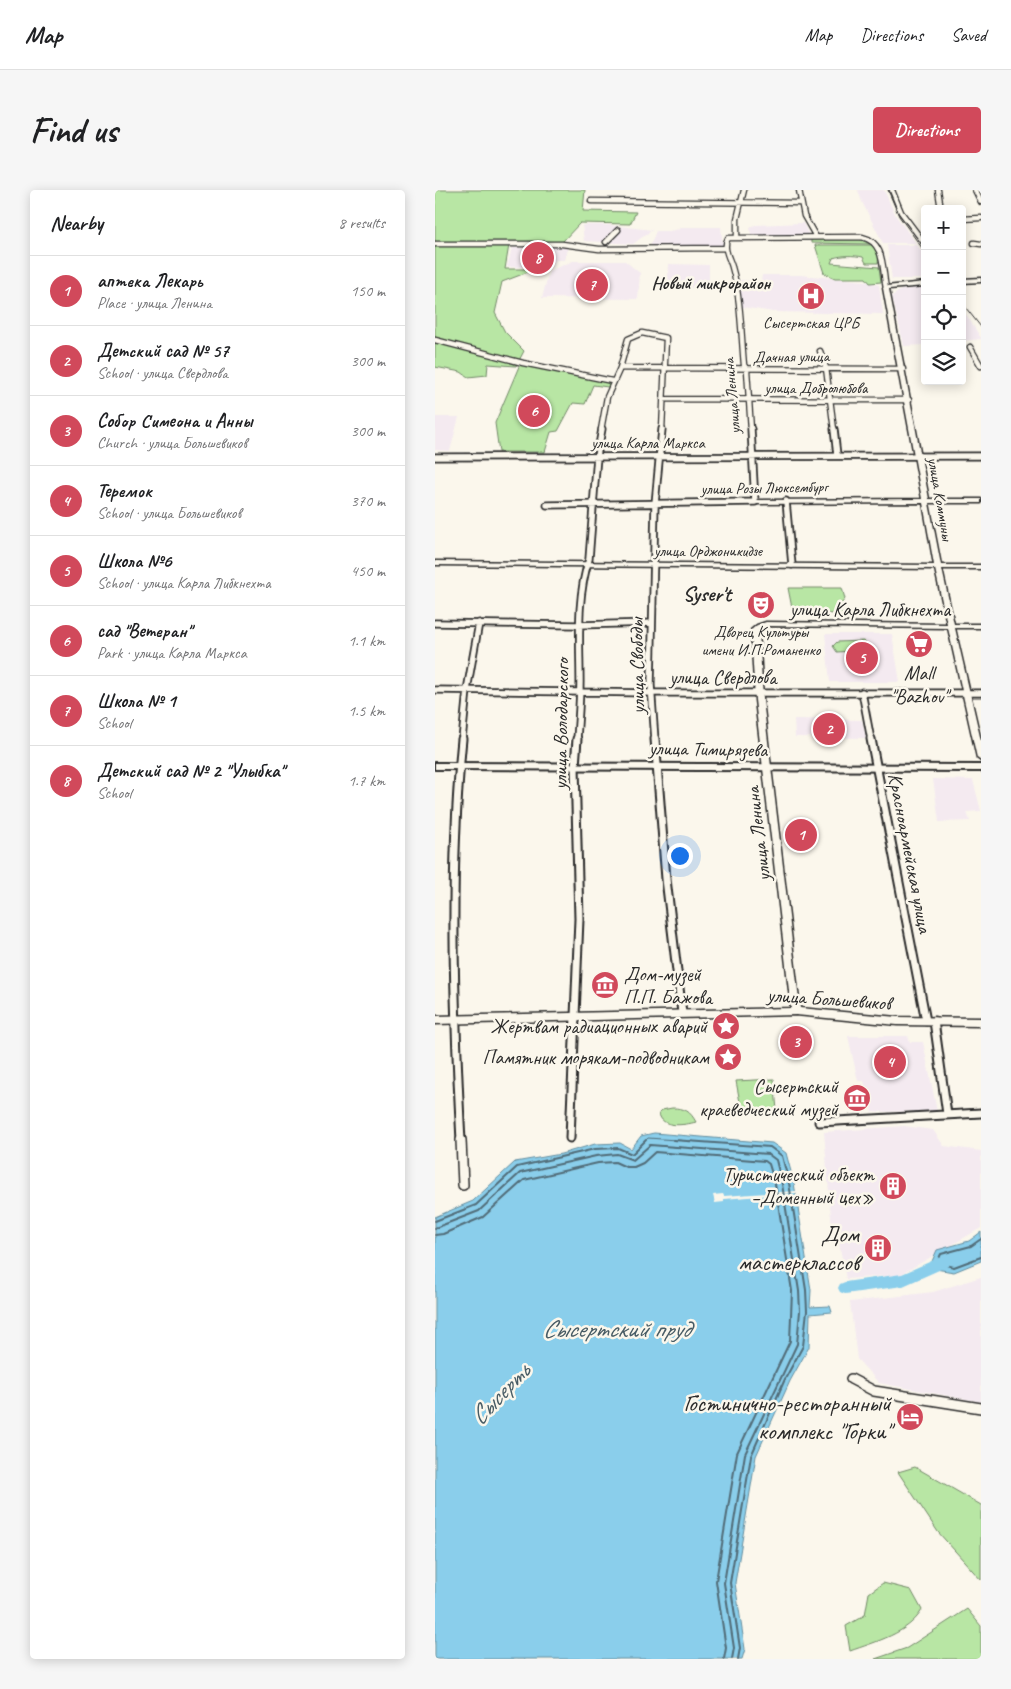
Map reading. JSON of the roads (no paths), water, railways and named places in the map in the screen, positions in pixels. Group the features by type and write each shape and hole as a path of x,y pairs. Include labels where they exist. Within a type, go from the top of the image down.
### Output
{"main road":[{"name":"улица Тимирязева","path":"435,766 981,768"}],"street":[{"path":"737,237 740,203 744,190"},
{"path":"435,244 562,244 599,249 725,248 727,239 737,237 816,237 804,216 799,190"},
{"path":"892,190 901,212 921,239"},
{"path":"939,190 941,205"},
{"path":"975,190 981,202"},
{"path":"591,201 800,203"},
{"path":"966,219 981,218"},
{"path":"606,242 618,230"},
{"name":"улица Коммуны","path":"816,237 862,237 871,239 878,244 909,400 938,566 968,693 981,758"},
{"path":"974,243 981,244"},
{"name":"улица Ленина","path":"725,248 736,288 744,365 747,370 755,502"},
{"path":"966,280 981,280"},
{"path":"886,288 921,284"},
{"name":"улица Володарского","path":"569,1138 574,1073 579,919 575,766 580,692 578,625 584,574 589,563 595,505 597,456 607,397 612,381 620,368 628,339 636,334 648,332"},
{"name":"улица Свободы","path":"648,332 666,338 661,456 655,504 651,685 653,693 656,766 682,1013"},
{"path":"435,340 523,363 612,381"},
{"path":"970,347 981,366"},
{"path":"820,350 826,368 837,455"},
{"name":"Дачная улица","path":"620,368 747,370 903,369"},
{"name":"улица Добролюбова","path":"663,400 909,400"},
{"name":"улица Карла Маркса","path":"435,456 981,456"},
{"path":"786,501 792,565"},
{"name":"улица Розы Люксембург","path":"547,505 786,501 981,501"},
{"name":"улица Орджоникидзе","path":"435,563 981,566"},
{"path":"435,623 578,625 652,623"},
{"path":"463,1185 455,1019 456,956 453,924 456,802 467,690 479,623"},
{"name":"улица Ленина","path":"759,626 755,630 758,692 796,1010"},
{"name":"улица Карла Либкнехта","path":"759,626 981,626"},
{"name":"улица Свердлова","path":"435,690 653,693 981,693"},
{"name":"Красноармейская улица","path":"862,692 930,1021 947,1114"},
{"name":"улица Большевиков","path":"435,1020 796,1010 870,1019 981,1022"},
{"path":"819,1122 855,1118 981,1114"},
{"path":"851,1379 874,1391 981,1408"}],"water":[{"name":"Сысертский пруд","path":"654,1133 772,1143 786,1153 794,1183 811,1290 810,1307 830,1306 832,1312 810,1314 809,1347 790,1381 756,1456 735,1583 745,1649 742,1659 435,1659 435,1217 473,1201 515,1162 561,1154 595,1144 620,1143 631,1149 641,1136"},
{"path":"981,1232 981,1261 954,1272 929,1268 937,1250 969,1241"}],"waterway":[{"path":"845,1288 903,1280 943,1262"}],"railway":[{"path":"888,190 899,216 924,250"},
{"path":"966,308 981,327"}],"place":[{"name":"Детский сад № 2 \"Улыбка\"","path":"538,258"},
{"name":"Школа № 1","path":"592,285"},
{"name":"Сысертская ЦРБ","path":"811,296"},
{"name":"сад \"Ветеран\"","path":"534,411"},
{"name":"Дворец Культуры имени И.П.Романенко","path":"761,605"},
{"name":"Mall \"Bazhov\"","path":"919,644"},
{"name":"Школа №6","path":"862,658"},
{"name":"Детский сад № 57","path":"829,729"},
{"name":"аптека Лекарь","path":"801,835"},
{"name":"Дом-музей П.П. Бажова","path":"605,985"},
{"name":"Жертвам радиационных аварий","path":"726,1026"},
{"name":"Собор Симеона и Анны","path":"796,1042"},
{"name":"Памятник морякам-подводникам","path":"728,1057"},
{"name":"Теремок","path":"890,1062"},
{"name":"Сысертский краеведческий музей","path":"857,1098"},
{"name":"Туристический объект –Доменный цех»","path":"893,1186"},
{"name":"Дом мастерклассов","path":"878,1248"},
{"name":"Гостинично-ресторанный комплекс \"Горки\"","path":"910,1417"}],"district":[{"name":"Новый микрорайон","path":"711,283"},
{"name":"Syser't","path":"707,594"}],"water label":[{"name":"Сысерть","path":"500,1394"}]}
